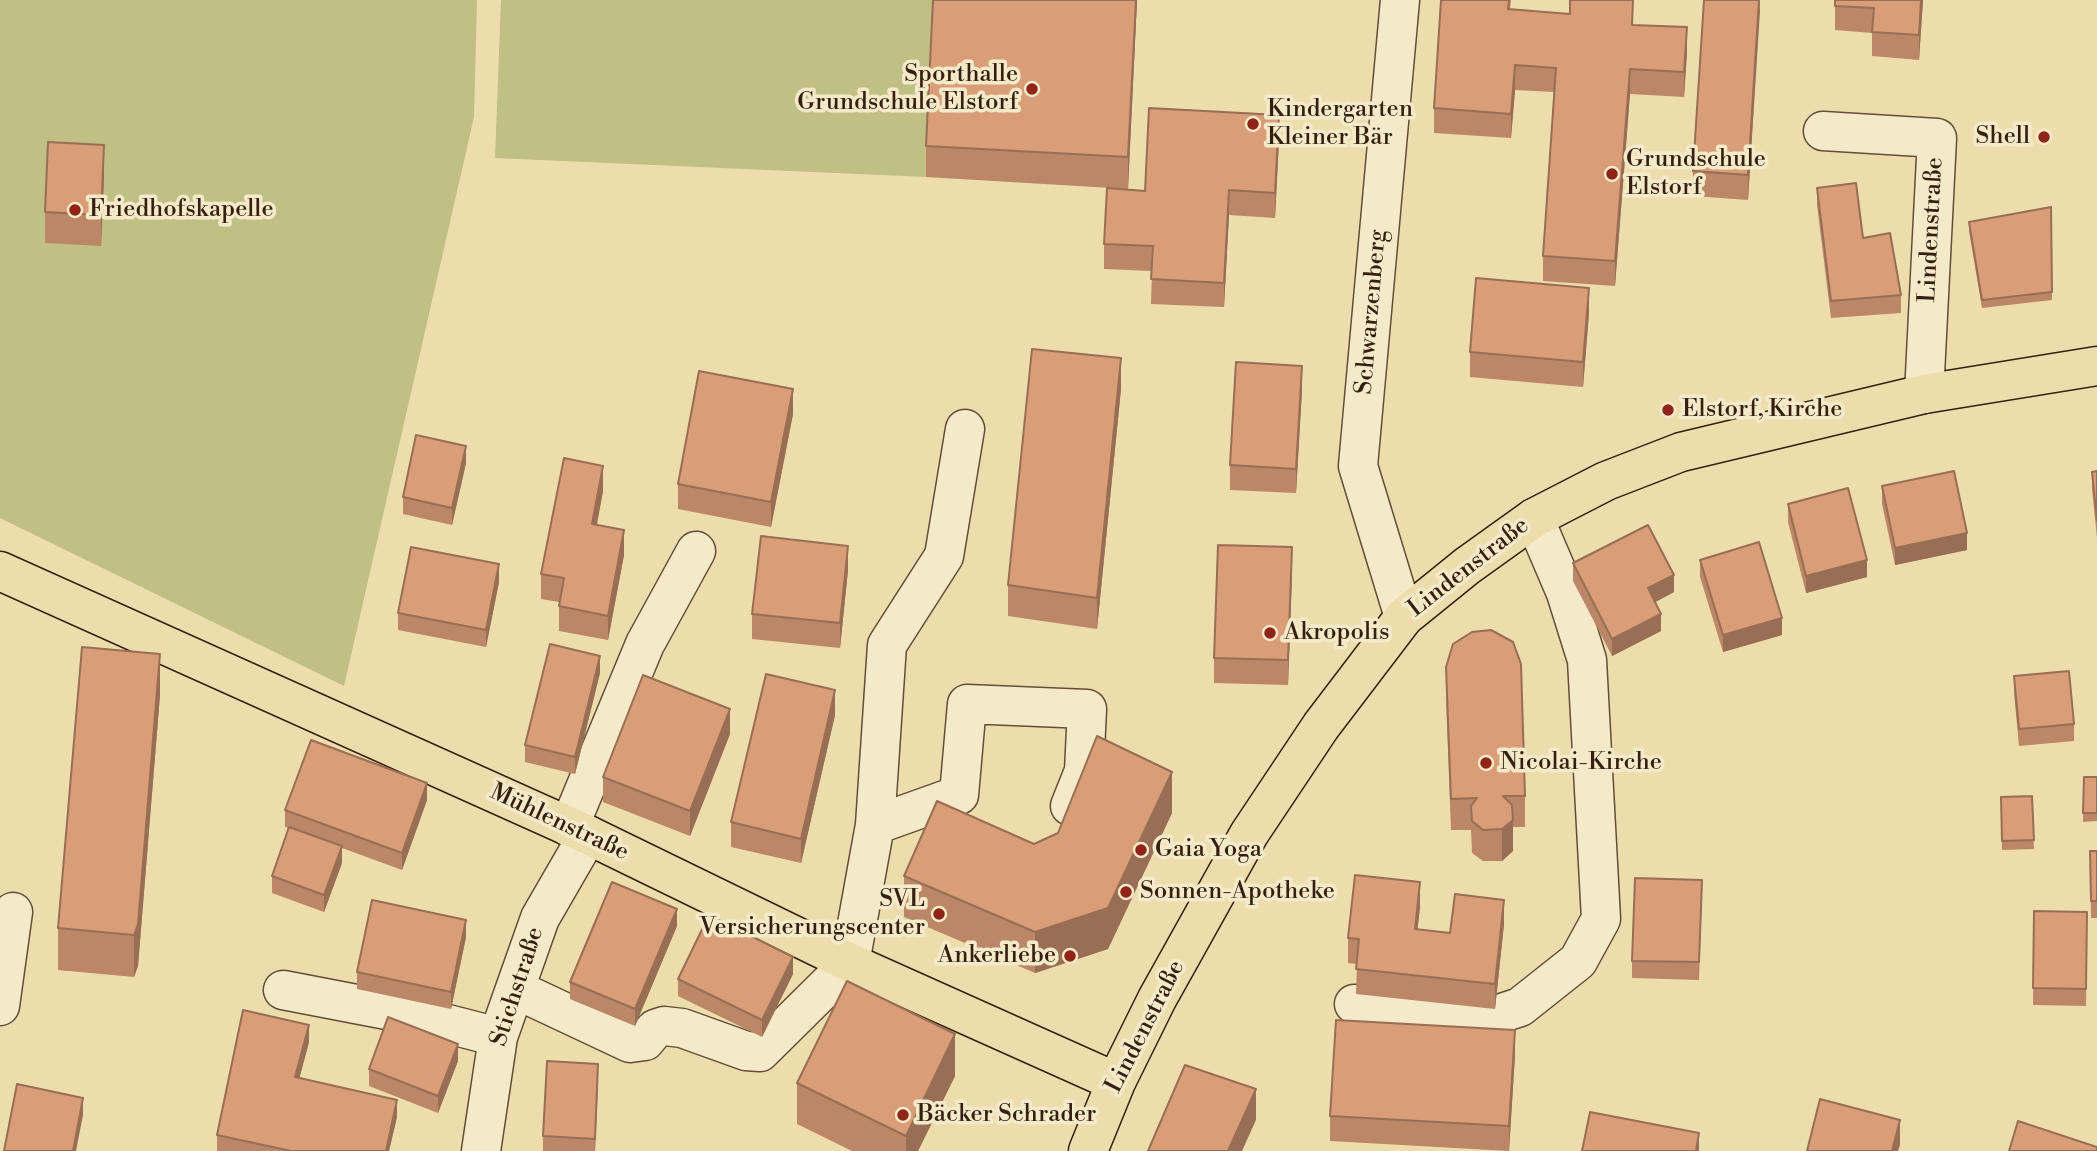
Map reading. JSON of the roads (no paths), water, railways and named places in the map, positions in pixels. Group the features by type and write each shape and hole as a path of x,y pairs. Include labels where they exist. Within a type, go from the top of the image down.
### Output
{"main road":[{"name":"Lindenstraße","path":"1088,1151 1116,1082 1249,834 1321,726 1404,617 1534,518 1606,481 1681,452 1924,394 2097,366"},
{"name":"Mühlenstraße","path":"0,571 579,831 850,963 1116,1082"}],"street":[{"name":"Schwarzenberg","path":"1399,0 1358,466 1404,617"},
{"name":"Lindenstraße","path":"1823,131 1937,138 1924,394"},
{"path":"515,989 630,1043 645,1041 655,1029 664,1026 682,1028 746,1051 761,1052 850,963 875,825 887,645 944,556 965,429"},
{"path":"1354,1004 1493,1016 1520,1007 1578,961 1601,919 1587,660 1566,593 1534,518"},
{"name":"Stichstraße","path":"481,1151 498,1037 540,918 579,831 645,643 696,551"},
{"path":"875,825 959,795 967,704 1087,709 1084,771 1070,806"},
{"path":"0,1006 13,912"},
{"path":"283,990 413,1015 498,1037"}],"place":[{"name":"Sporthalle Grundschule Elstorf","path":"1032,89"},
{"name":"Kindergarten Kleiner Bär","path":"1253,124"},
{"name":"Shell","path":"2044,137"},
{"name":"Grundschule Elstorf","path":"1612,174"},
{"name":"Friedhofskapelle","path":"75,210"},
{"name":"Elstorf, Kirche","path":"1668,410"},
{"name":"Akropolis","path":"1270,633"},
{"name":"Nicolai-Kirche","path":"1486,763"},
{"name":"Gaia Yoga","path":"1141,850"},
{"name":"Sonnen-Apotheke","path":"1126,892"},
{"name":"SVL Versicherungscenter","path":"939,914"},
{"name":"Ankerliebe","path":"1070,956"},
{"name":"Bäcker Schrader","path":"903,1115"}]}
